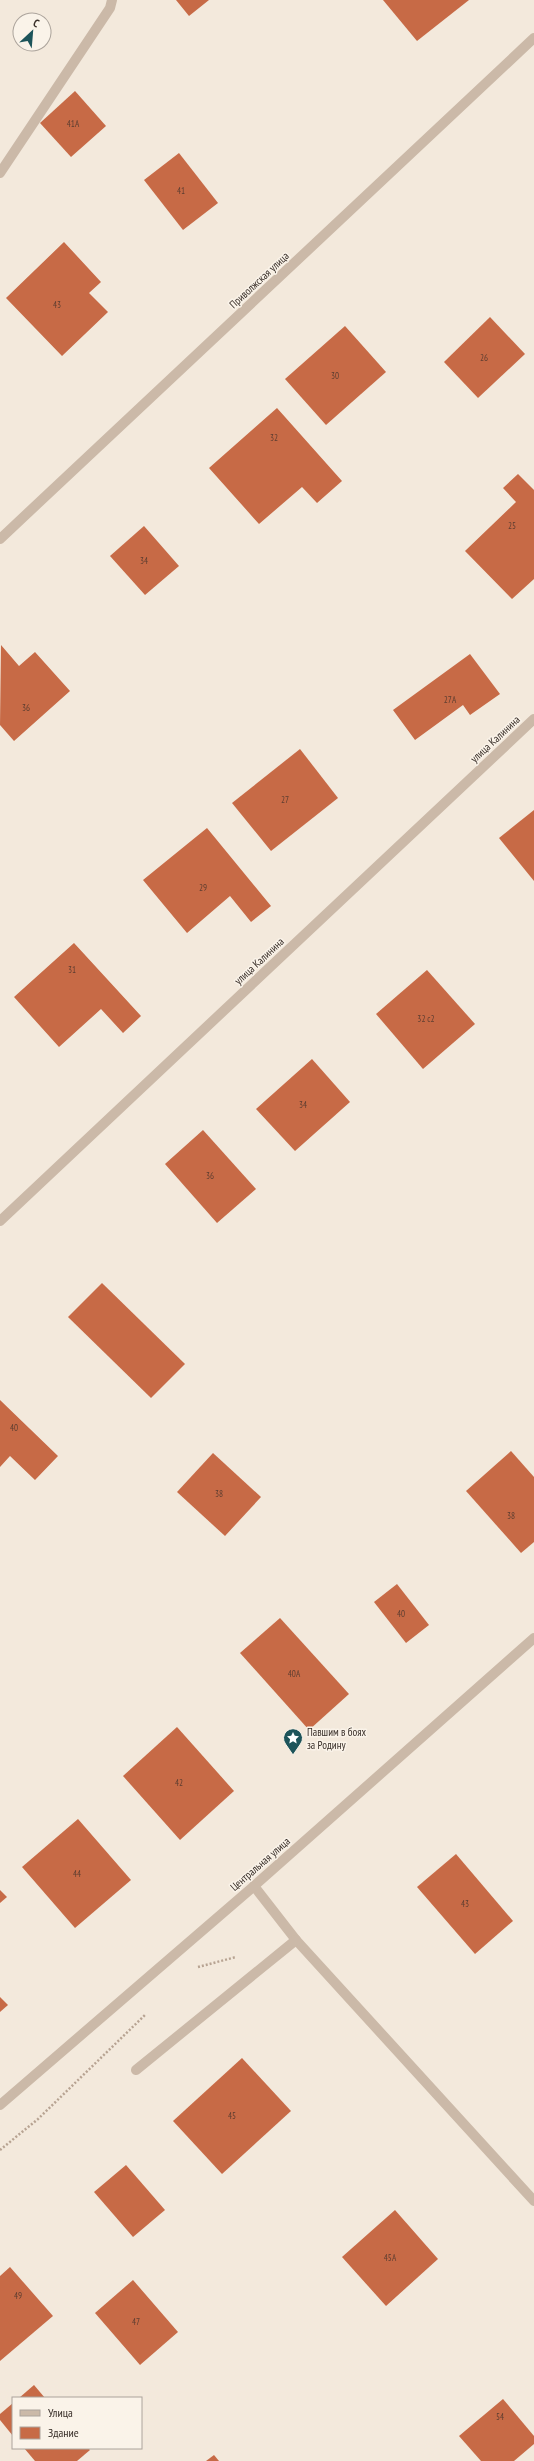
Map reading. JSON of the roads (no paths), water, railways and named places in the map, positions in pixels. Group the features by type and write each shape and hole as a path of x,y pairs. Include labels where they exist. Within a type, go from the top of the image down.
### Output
{"street":[{"path":"0,173 110,8 112,0"},
{"name":"Приволжская улица","path":"0,539 534,38"},
{"name":"улица Калинина","path":"0,1221 534,718"},
{"name":"Центральная улица","path":"0,2105 254,1886 534,1638"},
{"path":"254,1886 296,1940 534,2201"},
{"path":"136,2070 296,1940"}],"place":[{"name":"Павшим в боях за Родину","path":"293,1755"}]}
